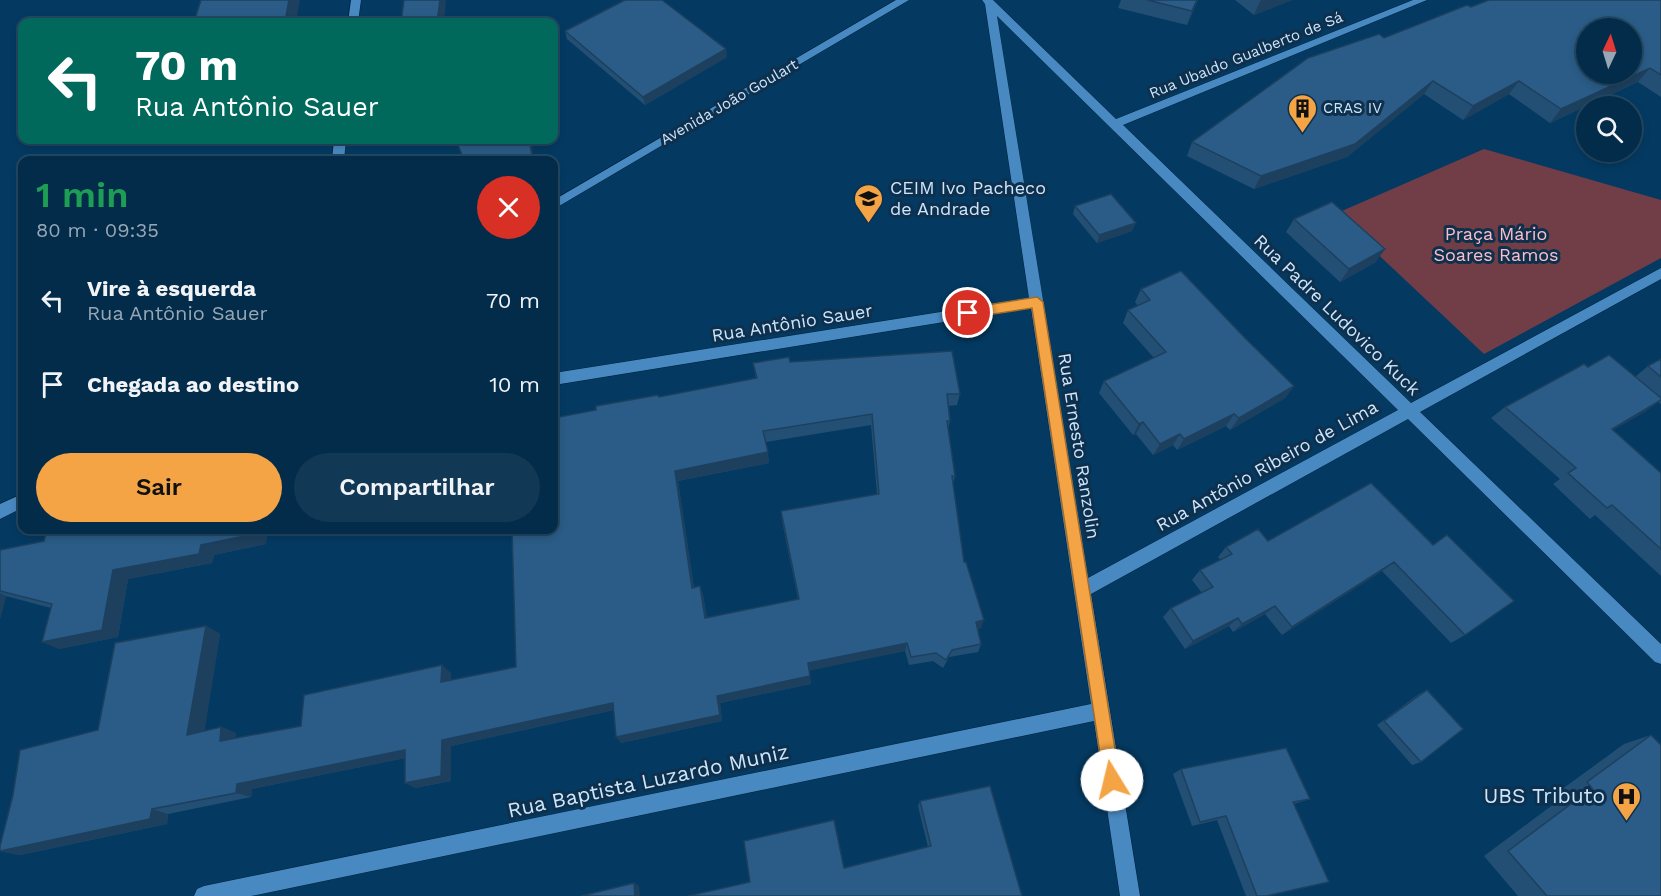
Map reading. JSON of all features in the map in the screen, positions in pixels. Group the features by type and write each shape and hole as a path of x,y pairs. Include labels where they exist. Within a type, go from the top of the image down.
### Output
{"street":[{"path":"354,18 356,0"},
{"name":"Avenida João Goulart","path":"558,203 904,0"},
{"name":"Rua Ubaldo Gualberto de Sá","path":"1114,124 1422,0"},
{"name":"Rua Padre Ludovico Kuck","path":"988,2 1661,656"},
{"name":"Rua Ernesto Ranzolin","path":"988,2 1130,896"},
{"name":"Rua Antônio Ribeiro de Lima","path":"1082,590 1661,273"},
{"name":"Rua Antônio Sauer","path":"558,378 1037,302"},
{"path":"0,512 18,503"},
{"name":"Rua Baptista Luzardo Muniz","path":"204,896 1101,711"}],"green space":[{"name":"Praça Mário Soares Ramos","path":"1484,149 1661,200 1661,258 1484,354 1335,214"}],"building":[{"path":"201,0 289,0 286,18 195,18"},
{"path":"404,0 440,0 438,18 402,18"},
{"path":"625,0 662,0 726,49 643,97 565,31"},
{"path":"1147,0 1197,0 1192,11"},
{"path":"1489,0 1661,0 1661,75 1650,68 1642,72 1642,18 1576,18 1576,84 1615,84 1589,96 1576,96 1576,102 1561,109 1519,81 1473,106 1433,81 1355,144 1261,176 1192,142 1308,58 1379,34 1384,38 1467,5 1471,7"},
{"path":"458,144 530,144 532,156 462,156"},
{"path":"1111,194 1136,223 1099,235 1075,206"},
{"path":"1332,202 1385,249 1349,269 1294,219"},
{"path":"1181,271 1294,386 1239,418 1234,414 1184,439 1180,434 1160,444 1143,422 1139,424 1104,381 1166,352 1128,310 1150,300 1141,289"},
{"path":"952,351 960,394 947,394 950,421 947,421 955,476 952,476 964,562 966,562 984,620 976,622 981,644 952,650 946,660 936,653 911,657 907,643 808,663 810,676 717,696 720,715 616,737 613,703 442,740 441,776 405,783 405,750 237,784 236,793 152,809 150,819 0,851 13,795 20,750 98,730 115,643 206,626 187,735 221,727 220,741 301,726 304,695 442,665 441,682 516,667 512,534 558,534 558,417 596,410 596,406 658,395 659,397 757,378 753,363 789,357 790,362","holes":["872,414 879,494 781,511 799,599 705,618 700,586 692,588 675,471 768,452 763,431"]},
{"path":"1609,355 1661,398 1612,429 1661,473 1661,549 1612,505 1607,508 1568,473 1576,468 1505,407 1584,364 1588,367"},
{"path":"1661,359 1661,377 1648,366"},
{"path":"1371,483 1433,545 1447,535 1514,601 1465,635 1394,562 1292,627 1275,606 1242,624 1238,618 1193,641 1171,608 1213,587 1200,570 1232,554 1226,547 1258,529 1268,541"},
{"path":"46,534 255,534 201,545 199,554 113,570 102,630 42,642 52,604 0,591 0,550 44,541"},
{"path":"1427,690 1463,729 1421,762 1384,721"},
{"name":"UBS Tributo","path":"1651,735 1661,745 1661,896 1547,896 1508,851 1592,788 1587,782"},
{"path":"1286,748 1310,799 1293,802 1329,882 1257,896 1226,816 1200,822 1181,769"},
{"path":"990,786 1022,896 688,896 750,882 744,841 834,820 844,868 931,846 920,801"},
{"path":"634,883 635,896 581,896"}],"place":[{"name":"CRAS IV","path":"1302,134"},
{"name":"CEIM Ivo Pacheco de Andrade","path":"869,224"},
{"name":"UBS Tributo","path":"1626,822"}],"route":[{"path":"968,313 1037,302 1112,780"}]}
